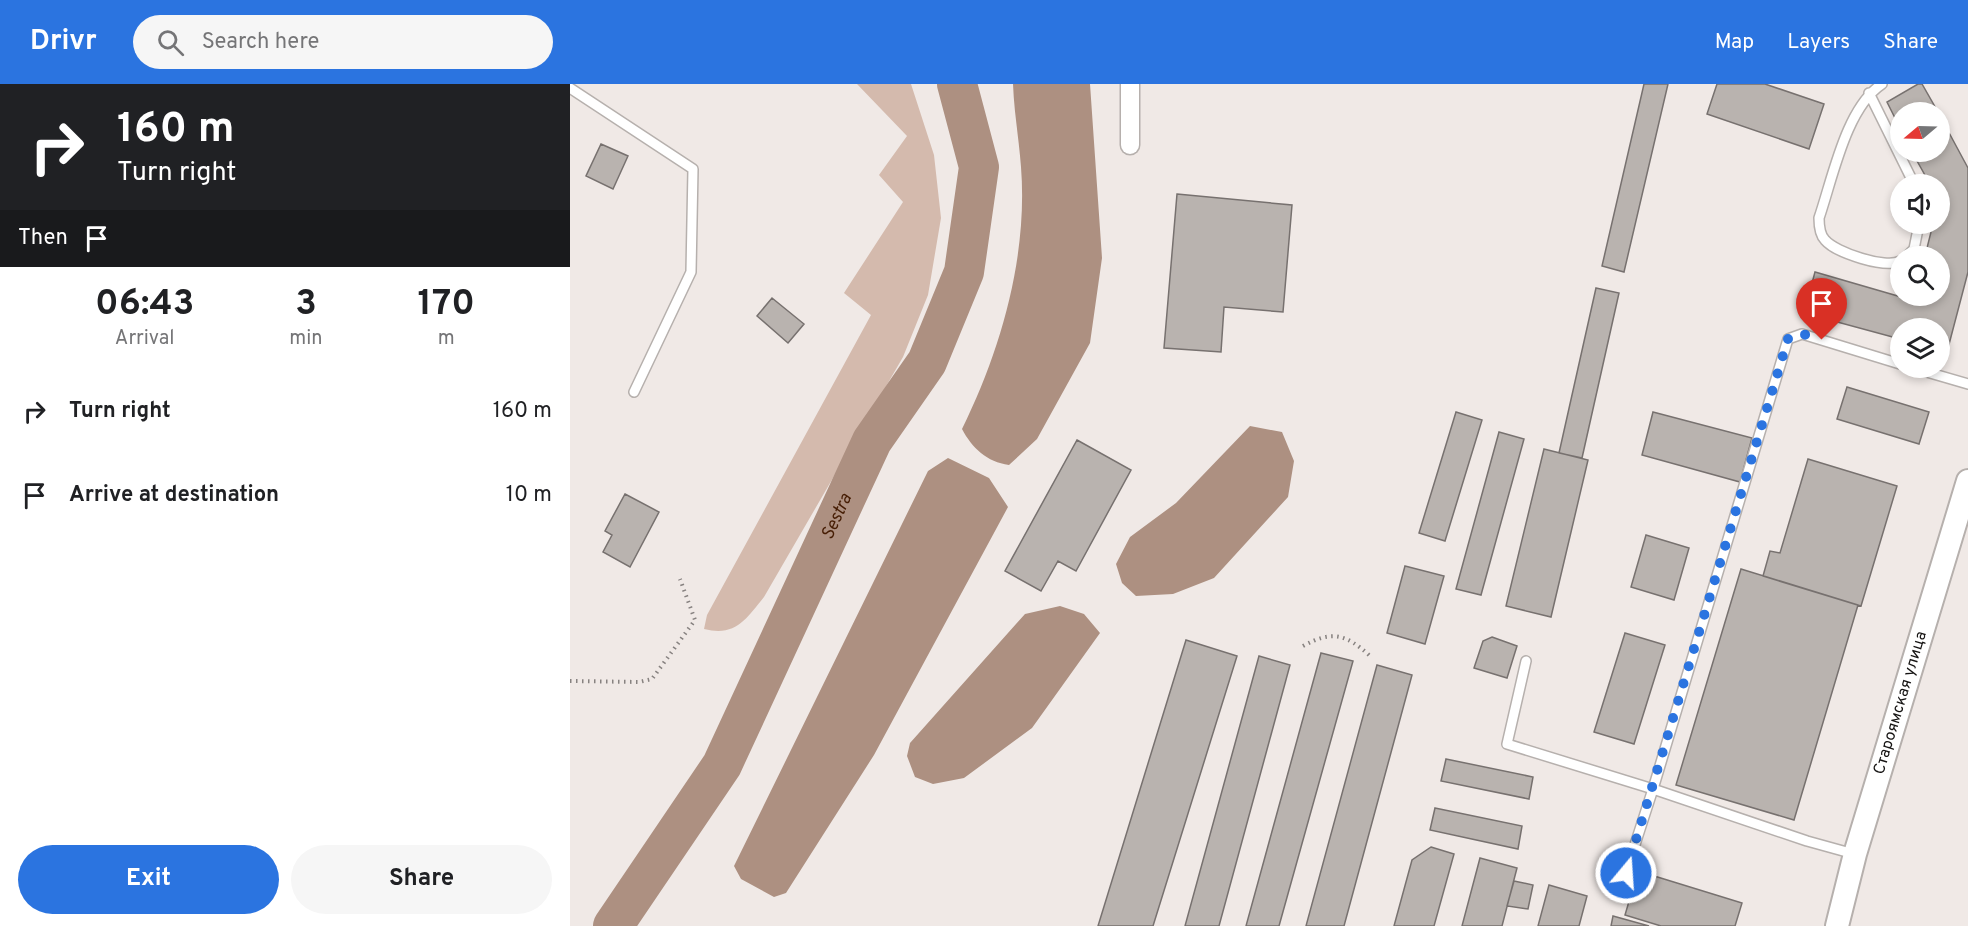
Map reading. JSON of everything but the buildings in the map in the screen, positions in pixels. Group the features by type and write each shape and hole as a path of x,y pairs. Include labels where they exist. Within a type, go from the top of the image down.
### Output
{"street":[{"path":"1130,84 1130,145"},
{"name":"Староямская улица","path":"1837,926 1855,854 1968,481"}],"lane":[{"path":"1882,84 1869,93 1855,114 1819,218 1823,239 1833,247 1883,265 1890,263"},
{"path":"570,88 693,169 691,272 634,392"},
{"path":"1869,93 1909,174"},
{"path":"1619,894 1653,789 1788,339 1803,334 1890,361"},
{"path":"1947,378 1968,384"},
{"path":"1526,661 1507,744 1653,789 1807,841 1855,854"}],"path":[{"path":"570,681 639,682 652,679 695,620 680,579"},
{"path":"1304,646 1324,635 1352,640 1370,656"}],"shaded area":[{"path":"857,84 911,84 934,155 941,218 928,295 903,357 764,597 746,619 732,628 715,631 704,629 707,615 871,315 844,293 903,202 879,175 907,136"},
{"path":"1013,84 1090,84 1102,258 1090,343 1037,439 1009,465 994,461 981,453 962,429 1000,335 1016,268 1022,201"},
{"path":"1250,426 1282,432 1294,461 1288,497 1214,578 1173,594 1136,596 1122,583 1116,564 1130,537 1176,503"},
{"path":"948,458 989,478 1008,507 874,755 786,893 774,897 741,879 734,866 928,471"},
{"path":"1060,606 1084,614 1100,633 1032,728 964,778 933,784 915,777 907,756 910,743 1025,614"}],"waterway":[{"name":"Sestra","path":"613,926 722,765 872,441 927,362 964,272 979,167 957,84"}],"route":[{"path":"1626,873 1788,339 1803,334 1822,340"}]}
